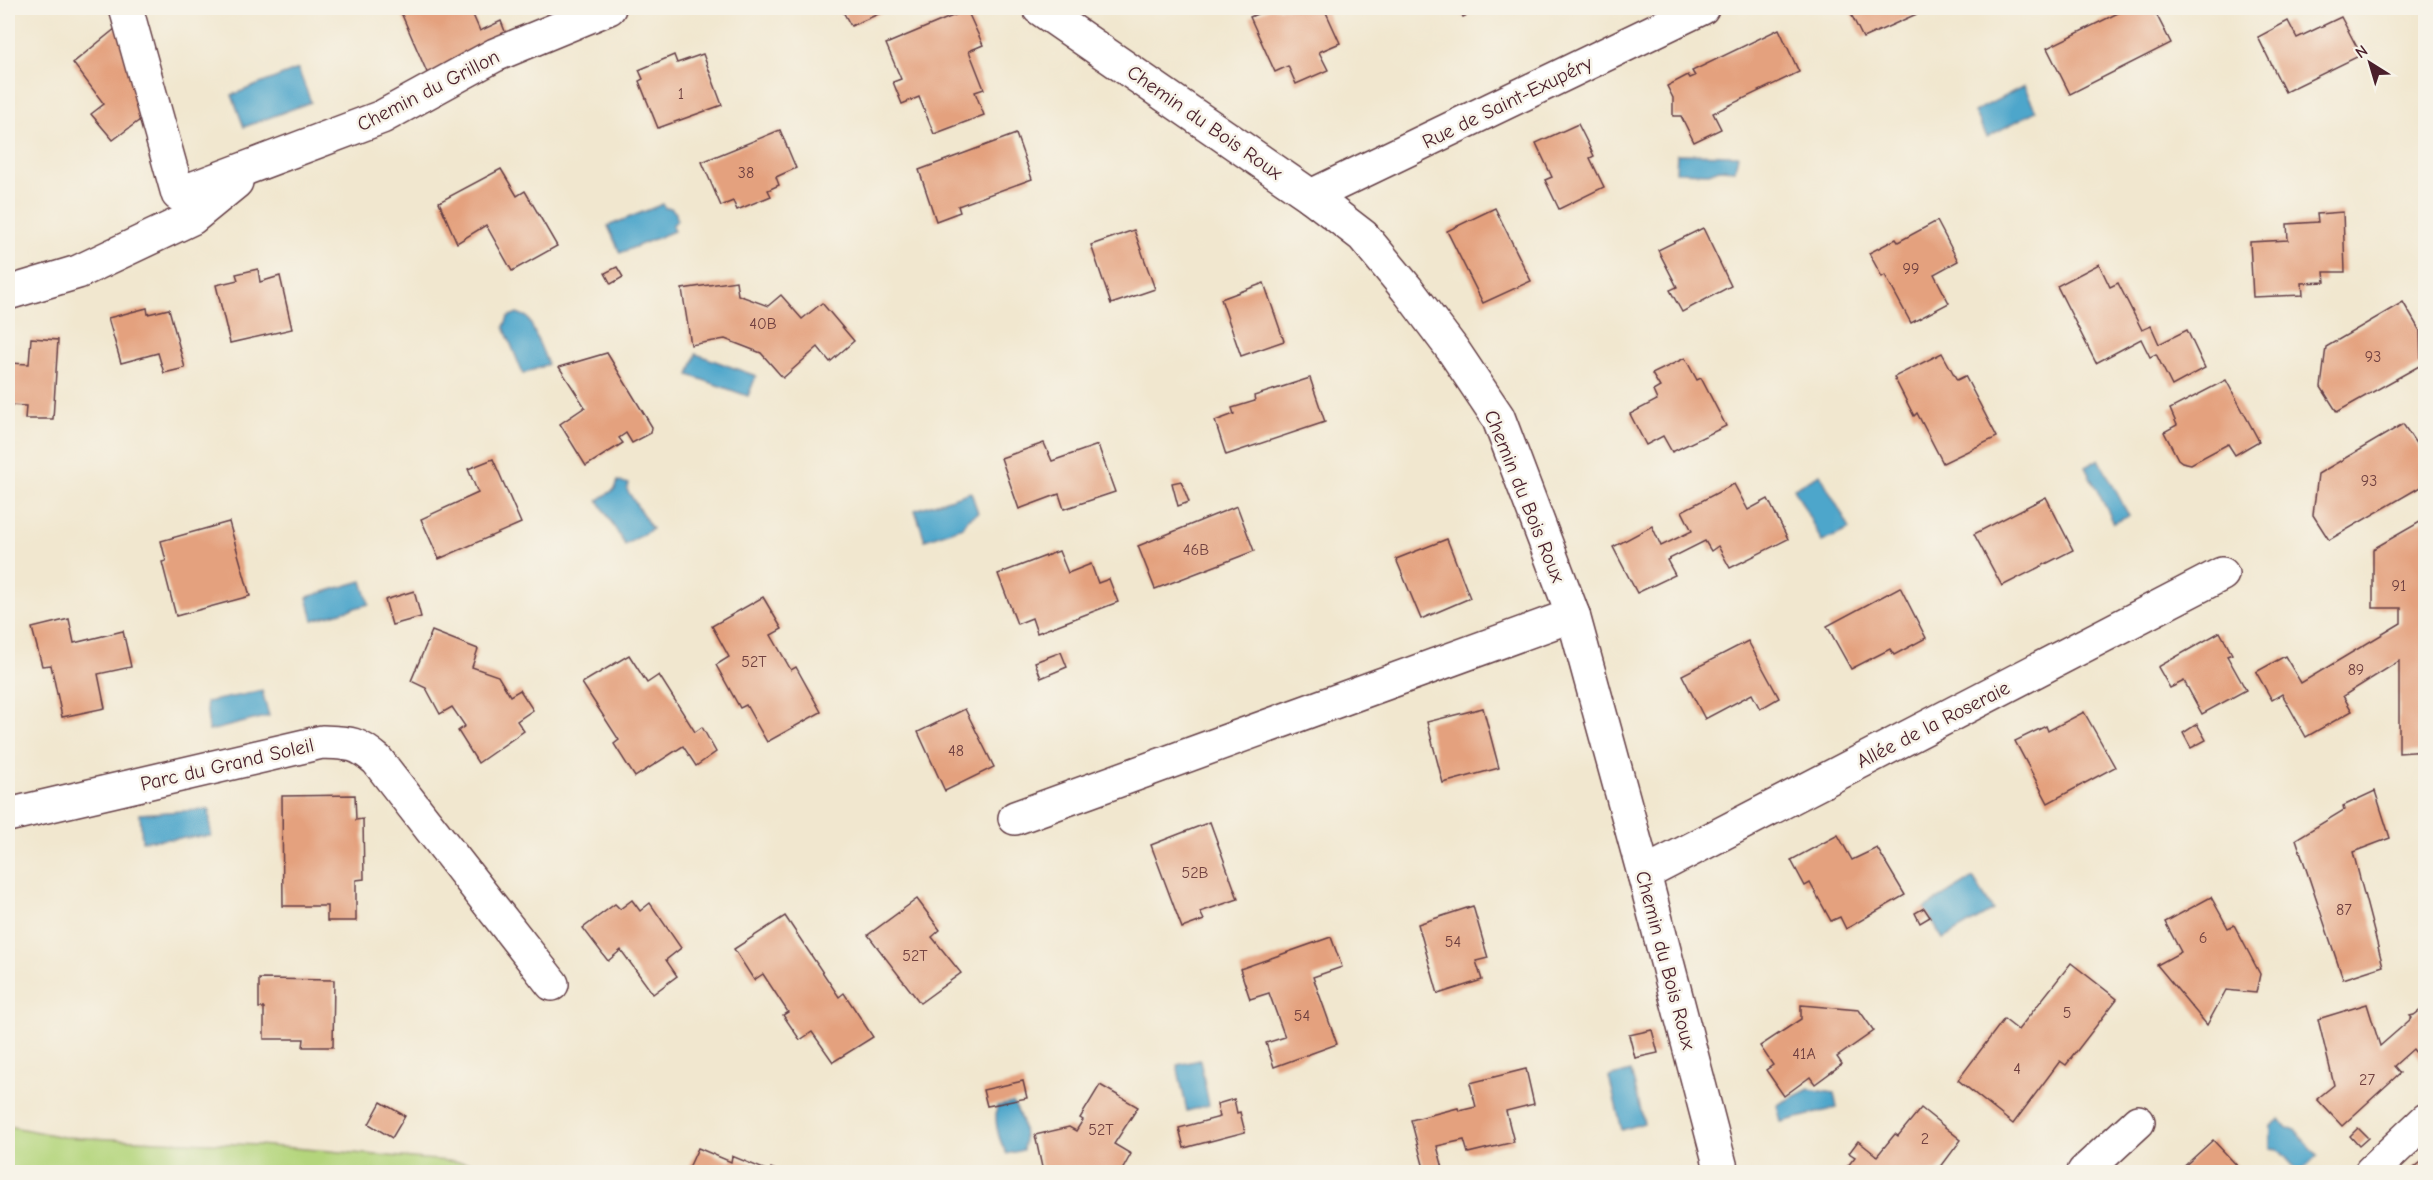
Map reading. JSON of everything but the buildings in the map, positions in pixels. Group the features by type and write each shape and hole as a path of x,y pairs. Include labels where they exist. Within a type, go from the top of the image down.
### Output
{"street":[{"name":"Chemin du Grillon","path":"126,8 178,194 382,117 495,55 609,8"},
{"name":"Chemin du Bois Roux","path":"1039,8 1311,196 1363,236 1454,350 1498,417 1573,615 1722,1173"},
{"name":"Rue de Saint-Exupéry","path":"1311,196 1702,8"},
{"path":"8,293 78,272 192,218 256,165"},
{"name":"Allée de la Roseraie","path":"1644,874 2222,574"},
{"path":"1015,818 1573,615"},
{"name":"Parc du Grand Soleil","path":"8,815 322,742 347,743 362,747 377,760 552,984"},
{"path":"2371,1173 2426,1120"},
{"path":"2084,1173 2138,1122"}],"green space":[{"path":"8,1126 63,1137 258,1145 472,1163 468,1172 8,1172"}],"water":[{"path":"298,69 311,102 244,127 232,95"},
{"path":"2024,86 2036,111 1987,137 1974,112"},
{"path":"1677,154 1738,155 1735,170 1719,169 1709,173 1676,172"},
{"path":"663,204 665,208 671,208 676,213 677,220 672,226 674,231 620,253 608,226"},
{"path":"517,313 527,317 548,364 523,374 504,327 508,317"},
{"path":"696,354 756,376 748,396 689,375"},
{"path":"2099,459 2129,516 2114,523 2085,467"},
{"path":"1820,474 1850,529 1822,542 1794,488"},
{"path":"618,481 629,484 627,490 652,529 625,545 598,500 615,489"},
{"path":"971,492 978,513 968,519 963,527 925,540 915,510"},
{"path":"362,581 369,604 313,620 307,597"},
{"path":"262,691 269,716 209,731 206,702"},
{"path":"209,809 211,836 142,841 140,814"},
{"path":"1973,878 1993,910 1943,939 1924,908"},
{"path":"1200,1060 1209,1105 1187,1111 1177,1065"},
{"path":"1631,1071 1644,1123 1622,1130 1609,1077"},
{"path":"1809,1089 1834,1093 1837,1108 1781,1122 1777,1105"},
{"path":"1013,1103 1023,1125 1024,1144 1023,1150 1007,1154 1001,1143 996,1113 997,1106"},
{"path":"2280,1119 2287,1128 2295,1129 2318,1156 2299,1172 2278,1149 2270,1148 2271,1126"}]}
